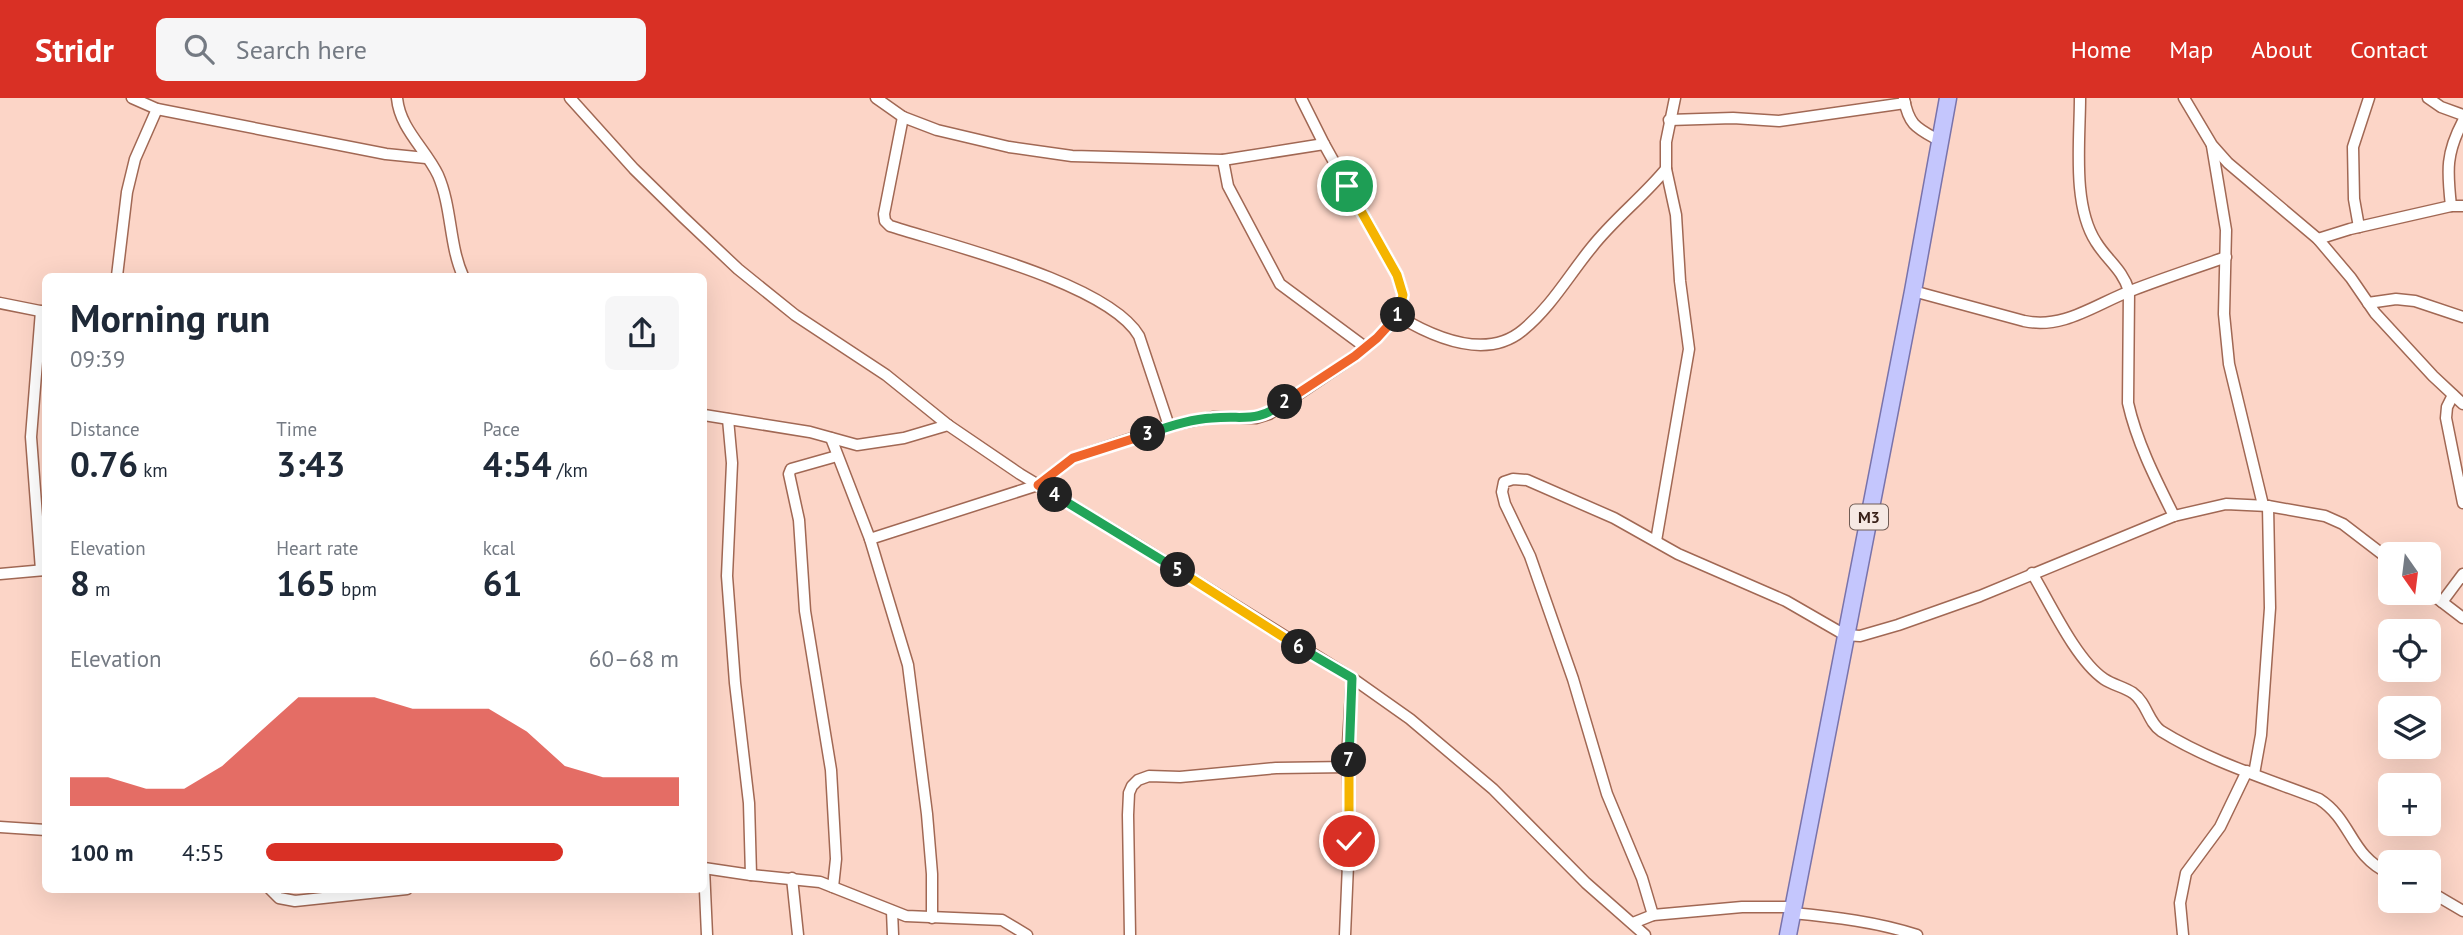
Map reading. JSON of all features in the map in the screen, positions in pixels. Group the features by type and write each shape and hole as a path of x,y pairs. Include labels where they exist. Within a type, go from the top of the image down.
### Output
{"main road":[{"name":"M3","path":"1788,935 1948,98"}],"street":[{"path":"132,98 157,109 386,154 426,158"},
{"path":"397,98 402,121 438,175 462,273"},
{"path":"570,98 634,169 738,269 795,315 886,375 948,425 1038,485 1352,678 1410,719 1443,745 1514,810 1586,883 1645,935"},
{"path":"876,98 903,117 937,130 1009,147 1072,156 1223,160 1324,144"},
{"path":"870,539 1038,485 1073,458 1169,426 1213,417 1256,418 1269,414 1365,347 1398,316 1403,295 1397,275 1301,98"},
{"path":"1656,541 1689,349 1679,281 1676,215 1666,169 1666,142 1675,98"},
{"path":"2080,98 2080,186 2084,211 2095,242 2126,279 2129,291 2128,403 2150,468 2175,516"},
{"path":"2184,98 2212,145 2228,163 2318,239 2368,303 2424,367 2463,404"},
{"path":"2359,227 2354,199 2353,147 2369,98"},
{"path":"2428,98 2441,107 2463,115"},
{"path":"1669,120 1733,118 1779,121 1904,100 1908,119 1917,128 1940,141"},
{"path":"117,273 127,192 135,159 157,109"},
{"path":"903,117 884,214 885,221 891,226 1051,278 1102,303 1139,336 1169,426"},
{"path":"2451,206 2447,175 2452,143 2463,121"},
{"path":"2183,935 2180,903 2186,873 2220,827 2251,773 2261,735 2270,608 2265,505 2229,365 2225,329 2225,230 2212,145"},
{"path":"1223,160 1228,186 1280,284 1365,347"},
{"path":"1398,316 1424,331 1456,342 1476,345 1499,342 1521,332 1539,314 1620,214 1666,169"},
{"path":"2318,239 2451,206 2463,206"},
{"path":"1913,291 2039,324 2054,323 2129,291 2227,257"},
{"path":"2368,303 2396,299 2416,301 2463,317"},
{"path":"0,303 42,312"},
{"path":"42,322 31,437 42,559"},
{"path":"2454,396 2447,407 2446,418 2463,503"},
{"path":"707,416 847,443 867,444 904,438 948,425"},
{"path":"728,419 732,463 727,576 735,683 749,803 751,875"},
{"path":"831,438 870,539 908,665 916,714 932,874 932,918"},
{"path":"833,887 836,859 831,770 805,611 799,520 789,474 791,469 838,456"},
{"path":"1653,915 1642,878 1607,794 1569,668 1530,556 1505,504 1502,492 1504,482 1513,479 1527,480 1614,518 1678,554 1786,601 1845,635 1860,636 1898,625 1980,596 2175,516 2226,504 2265,505 2325,516 2343,524 2378,551"},
{"path":"0,574 42,570"},
{"path":"2032,573 2077,649 2103,679 2133,694 2141,702 2154,726 2251,773 2319,799 2333,808 2358,849 2378,868"},
{"path":"2463,574 2442,602 2463,618"},
{"path":"1345,935 1348,743 1352,678"},
{"path":"1130,935 1129,793 1138,780 1149,776 1180,777 1276,768 1349,767"},
{"path":"0,827 42,830"},
{"path":"707,868 820,882 906,916 1002,920 1027,935"},
{"path":"792,878 798,935"},
{"path":"275,893 279,898 295,901 327,893"},
{"path":"705,893 707,935"},
{"path":"2441,898 2463,911"},
{"path":"1633,923 1653,915 1742,907 1793,910 1894,927 1917,935"},
{"path":"892,911 893,935"}],"route":[{"path":"1347,186 1397,275 1403,295 1398,316 1377,338 1269,414 1256,418 1213,417 1169,426 1073,458 1038,485 1352,678 1348,743 1349,841"}]}
